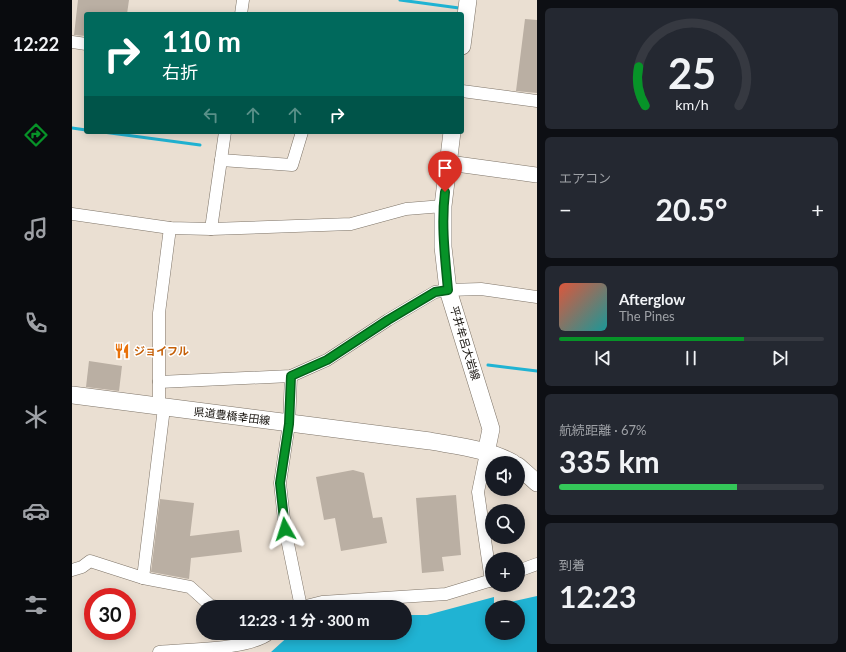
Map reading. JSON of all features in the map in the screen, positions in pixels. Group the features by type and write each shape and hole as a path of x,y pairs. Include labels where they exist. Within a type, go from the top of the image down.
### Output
{"main road":[{"path":"464,31 468,0"},
{"name":"平井牟呂大岩線","path":"452,134 443,206 443,247 448,290 491,429 486,453"},
{"name":"県道豊橋幸田線","path":"72,395 430,441 466,447 486,453"},
{"path":"486,453 497,456"},
{"path":"525,472 537,483"}],"street":[{"path":"241,12 242,0"},
{"path":"72,42 84,44"},
{"path":"464,91 537,101"},
{"path":"212,229 225,134"},
{"path":"221,160 292,165 301,134"},
{"path":"449,163 537,175"},
{"path":"72,214 170,228 212,229 351,224 406,209 443,206"},
{"path":"143,578 161,407 159,382 160,313 170,228"},
{"path":"159,382 291,376 327,360 388,320 435,292 481,289 537,297"},
{"path":"291,376 289,424 280,483 285,529 299,600"},
{"path":"486,453 478,492 488,552"},
{"path":"72,570 82,567 90,561 143,578 190,587 204,600"},
{"path":"525,568 537,564"},
{"path":"353,600 446,594 485,582"},
{"path":"159,652 244,644 259,640"}],"water":[{"path":"537,596 537,652 271,652 284,640 412,640 412,615 427,615 494,597 494,600 485,600 485,640 525,640 525,600 519,600"}],"building":[{"path":"78,0 129,0 127,12 84,12 84,36 74,35"},
{"path":"525,19 537,20 537,93 516,91"},
{"path":"89,361 122,366 119,391 86,387"},
{"path":"353,470 364,473 373,518 382,517 387,543 341,551 335,518 324,520 316,477"},
{"path":"456,495 461,555 442,557 444,571 422,573 416,498"},
{"path":"160,499 194,503 190,536 239,530 242,552 191,558 189,579 151,572"}],"waterway":[{"path":"400,0 459,8"},
{"path":"72,128 84,130"},
{"path":"118,134 200,145"},
{"path":"488,365 537,371"}],"place":[{"name":"ジョイフル","path":"122,351"}],"route":[{"path":"285,529 280,483 289,424 291,376 327,360 388,320 435,292 448,290 443,247 443,206 445,192"}]}
